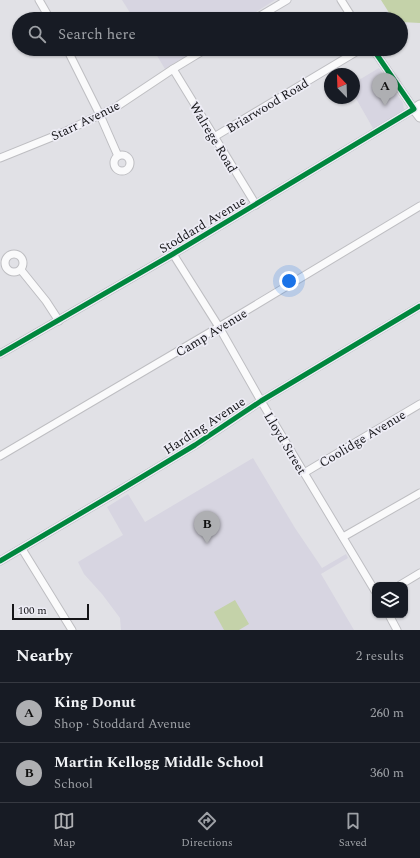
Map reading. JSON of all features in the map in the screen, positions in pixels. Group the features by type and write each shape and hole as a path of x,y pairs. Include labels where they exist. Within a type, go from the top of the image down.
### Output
{"main road":[{"path":"417,107 420,117"}],"street":[{"path":"39,0 46,12"},
{"path":"267,12 287,0"},
{"path":"341,0 349,12"},
{"path":"70,56 100,115 118,156"},
{"name":"Starr Avenue","path":"0,157 116,107 194,56"},
{"name":"Briarwood Road","path":"214,136 349,56"},
{"path":"378,56 417,107"},
{"name":"Walrege Road","path":"173,69 256,204"},
{"name":"Stoddard Avenue","path":"0,354 174,254 417,107"},
{"name":"Camp Avenue","path":"0,456 420,206"},
{"name":"Lloyd Street","path":"174,254 219,327 261,401 372,586"},
{"path":"21,270 46,301 59,321"},
{"name":"Harding Avenue","path":"0,561 195,445 261,401 420,306"},
{"name":"Coolidge Avenue","path":"304,473 420,404"},
{"path":"344,537 420,493"},
{"path":"22,549 72,630"},
{"path":"405,582 420,573"},
{"path":"391,618 397,630"}],"shaded area":[{"path":"122,0 275,0 256,12 130,12"},
{"path":"157,56 186,56 165,69"},
{"path":"379,68 403,103 404,110 374,130 359,104 360,79"},
{"path":"253,458 295,528 322,568 346,554 348,558 321,574 354,630 121,630 120,618 102,594 84,574 78,562 123,535 107,507 128,494 145,522"}],"green space":[{"path":"381,0 420,0 420,23 408,22 408,12 389,12"},
{"path":"235,600 249,624 239,630 224,630 214,612"}],"cycle path":[{"path":"0,354 173,254 414,109 378,56"},
{"path":"0,561 195,445 261,401 420,306"}],"place":[{"name":"King Donut","path":"385,106"},
{"name":"Martin Kellogg Middle School","path":"207,544"}]}
